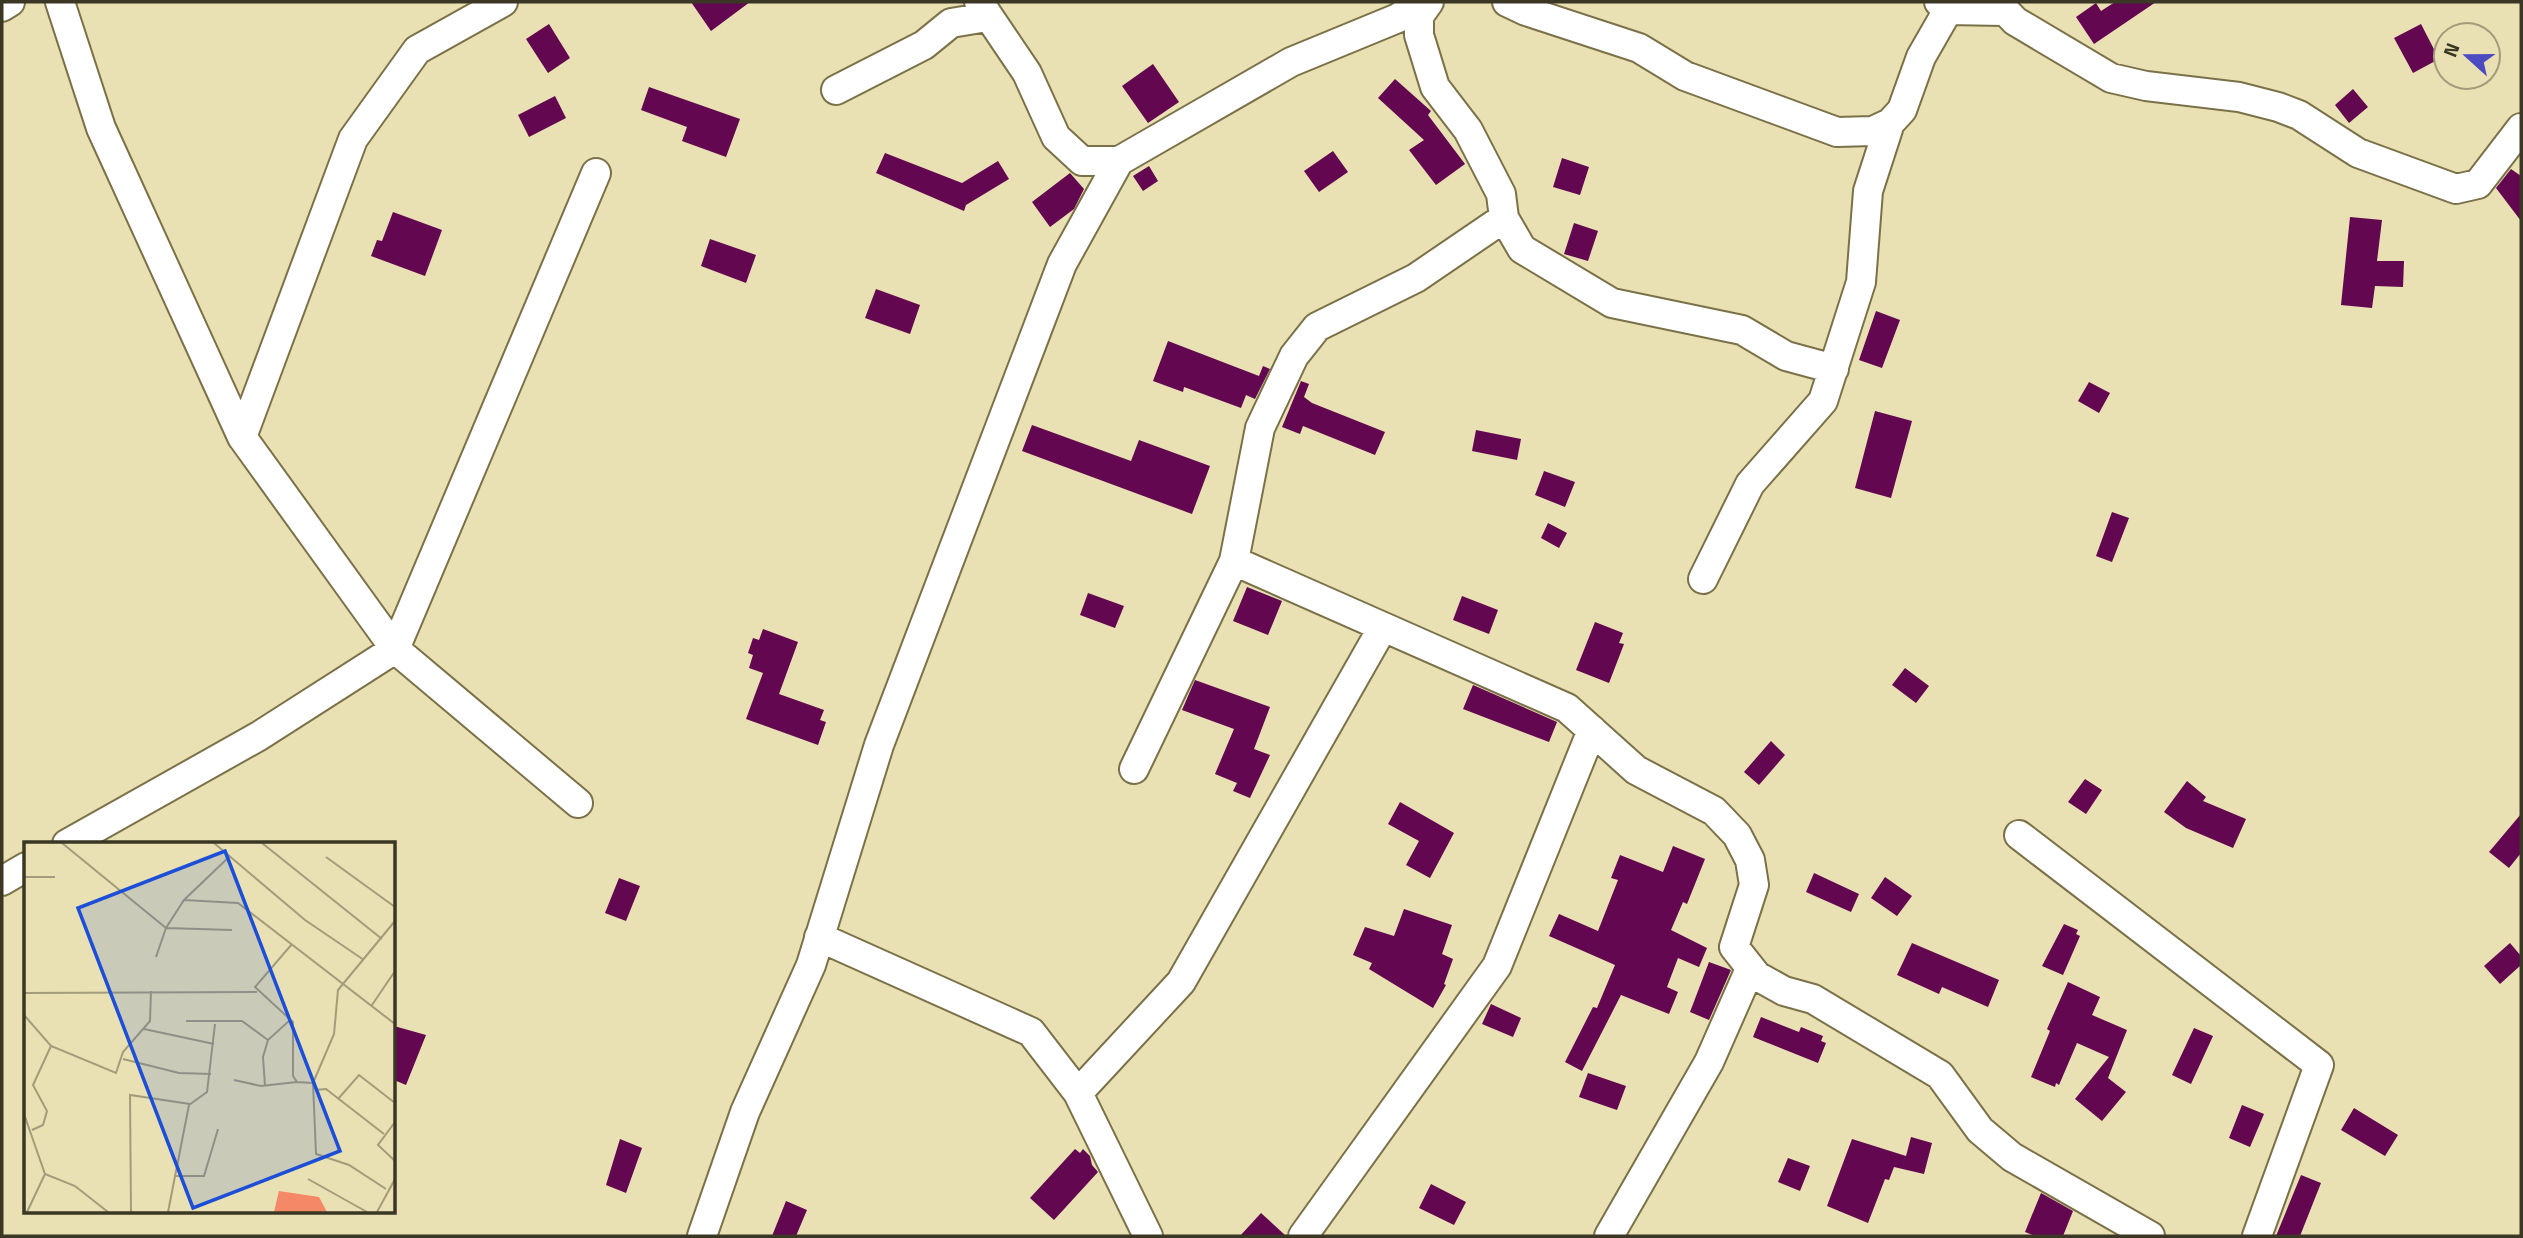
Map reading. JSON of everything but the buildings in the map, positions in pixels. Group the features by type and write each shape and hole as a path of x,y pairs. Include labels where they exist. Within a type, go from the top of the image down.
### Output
{"street":[{"path":"2,7 10,2"},
{"path":"60,2 101,128 242,437 395,649 578,803"},
{"path":"242,437 353,139 416,50 503,2"},
{"path":"702,1236 745,1112 811,965 879,745 1062,264 1119,161 1291,62 1398,18 1420,2"},
{"path":"1429,2 1419,16 1419,35 1435,87 1468,130 1501,194 1504,218 1522,248 1612,303 1742,330 1786,356 1834,369"},
{"path":"1507,2 1526,11 1639,48 1685,76 1837,132 1873,131 1890,123 1902,110 1921,57 1944,6 2000,6 2111,78 2146,86 2239,97 2278,107 2300,115 2358,153 2456,189 2478,184 2521,128"},
{"path":"836,90 924,45 951,23 983,9 1027,73 1056,137 1082,160 1119,161"},
{"path":"1703,579 1750,484 1823,401 1861,282 1868,191 1890,123"},
{"path":"71,842 259,736 395,649 596,173"},
{"path":"1134,769 1234,561 1261,428 1294,356 1317,327 1416,278 1504,218"},
{"path":"1234,561 1567,708 1636,770 1714,811 1737,835 1750,860 1754,885 1734,947 1751,969 1784,991 1814,999 1940,1075 1980,1130 2012,1157 2150,1236"},
{"path":"1078,1093 1181,982 1383,627"},
{"path":"1303,1236 1497,967 1592,730"},
{"path":"2019,835 2319,1065 2258,1236"},
{"path":"2,881 24,868"},
{"path":"819,937 1031,1032 1078,1093 1149,1236"},
{"path":"1609,1236 1709,1062 1751,969"}]}
